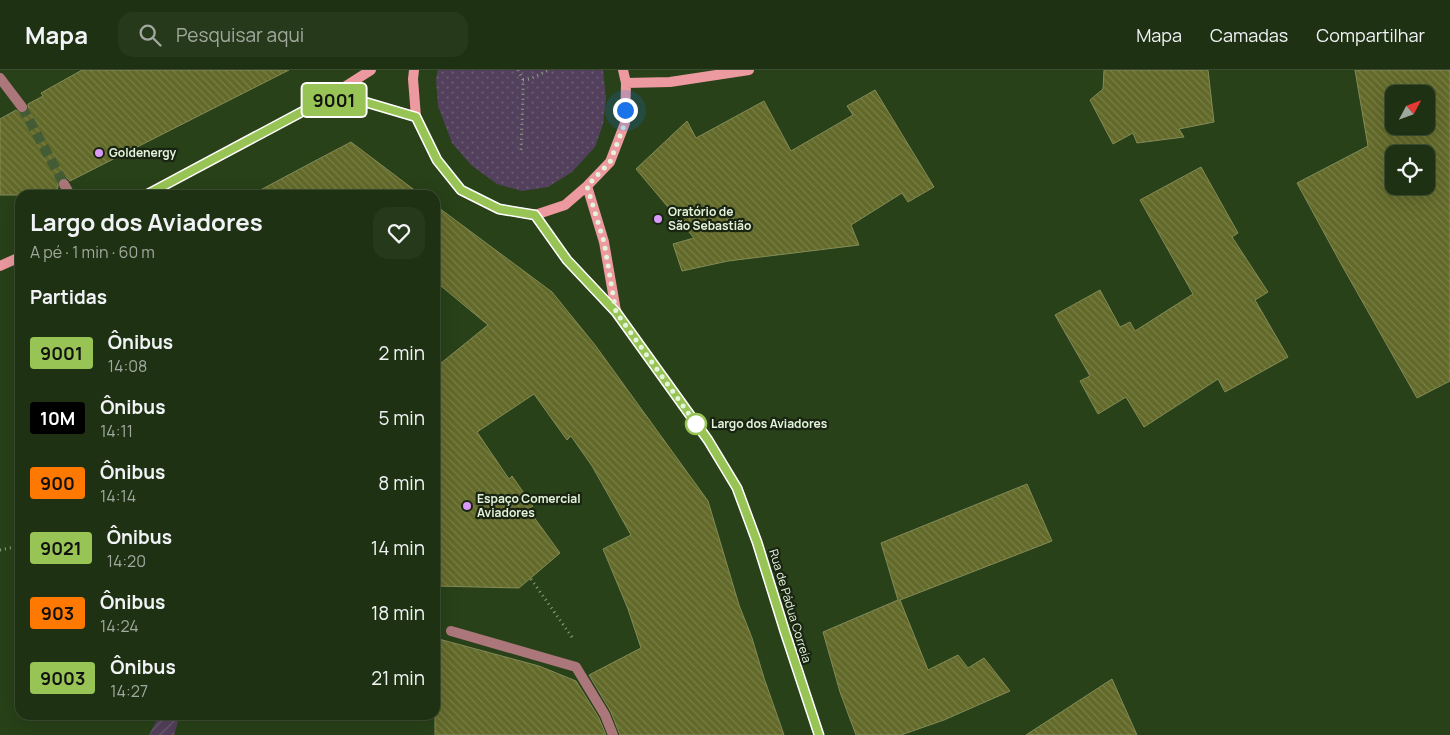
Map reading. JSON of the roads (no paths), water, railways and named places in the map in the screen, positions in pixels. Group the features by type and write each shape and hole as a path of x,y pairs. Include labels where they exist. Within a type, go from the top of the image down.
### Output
{"main road":[{"path":"155,190 324,100 371,70"},
{"path":"414,70 416,117 437,160 461,190 499,209 535,215 565,205 610,162 625,123 626,83 623,70"},
{"path":"626,83 670,82 749,70"},
{"path":"324,100 365,102 416,117"},
{"name":"Rua de Pádua Correia","path":"587,186 604,242 616,312"},
{"name":"Rua de Pádua Correia","path":"535,215 567,260 616,312 708,440 737,488 757,542 819,735"},
{"path":"0,266 15,259"}],"street":[{"path":"0,78 22,107"},
{"path":"64,184 67,190"},
{"path":"452,631 576,667 605,715 613,735"}],"tunnel":[{"path":"22,107 64,184"}],"place":[{"name":"Goldenergy","path":"99,153"},
{"name":"Oratório de São Sebastião","path":"658,219"},
{"name":"Largo dos Aviadores","path":"696,424"},
{"name":"Espaço Comercial Aviadores","path":"467,506"}]}
